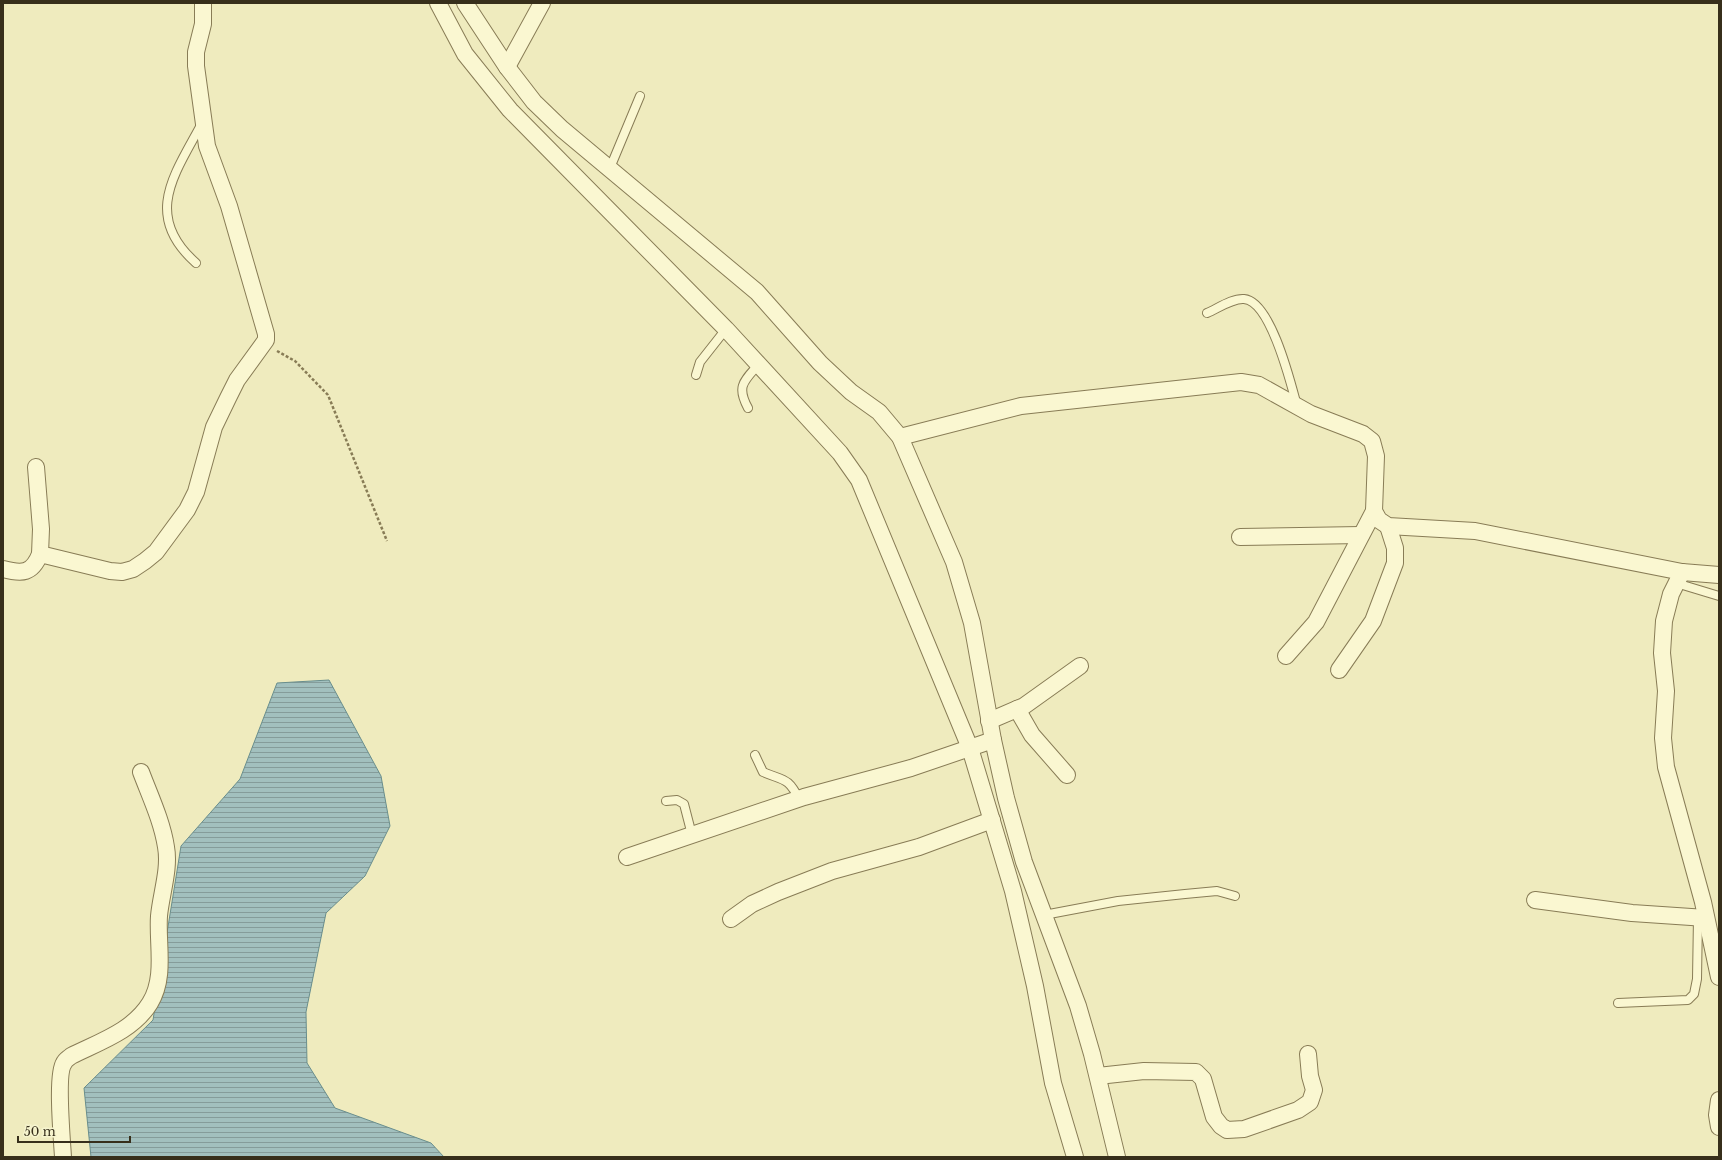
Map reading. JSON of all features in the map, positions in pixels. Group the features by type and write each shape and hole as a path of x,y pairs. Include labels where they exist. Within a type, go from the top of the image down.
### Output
{"street":[{"path":"40,554 110,571 122,572 133,569 156,552 183,515 196,492 214,427 237,380 264,344 266,334 228,206 207,146 196,66 196,52 203,24 203,3"},
{"path":"438,3 465,54 510,110 726,329 840,453 859,480 1006,798 1024,862 1078,1006 1098,1076 1117,1157"},
{"path":"465,3 507,67 534,102 562,129 757,292 820,363 851,392 879,412 900,437 954,562 972,623 990,721 981,744 992,820 1013,890 1035,986 1053,1083 1075,1157"},
{"path":"507,67 542,3"},
{"path":"900,437 1021,406 1241,382 1259,385 1311,414 1363,434 1372,441 1376,456 1374,511 1316,622 1286,656"},
{"path":"3,569 20,572 33,568 40,554 41,529 36,467"},
{"path":"1374,511 1379,520 1388,526 1474,531 1679,578 1719,575"},
{"path":"1339,670 1373,621 1395,563 1395,548 1388,526"},
{"path":"1240,537 1361,535"},
{"path":"1679,578 1671,594 1664,621 1662,653 1666,691 1663,738 1664,752 1666,767 1702,917 1719,977"},
{"path":"990,721 1017,709 1080,666"},
{"path":"1017,709 1032,735 1067,775"},
{"path":"627,857 799,799 911,768 981,744"},
{"path":"63,1157 60,1122 60,1080 64,1062 71,1056 127,1028 150,1004 157,991 159,972 159,918 167,863 166,848 163,832 141,772"},
{"path":"731,919 752,904 832,871 919,847 992,820"},
{"path":"1535,900 1632,913 1702,917"},
{"path":"1098,1076 1144,1071 1196,1072 1203,1079 1214,1117 1220,1126 1227,1130 1244,1129 1298,1110 1310,1102 1314,1090 1310,1076 1308,1054"},
{"path":"1719,1100 1717,1115 1719,1127"}],"lane":[{"path":"610,168 640,96"},
{"path":"196,263 180,247 168,220 167,197 172,182 203,120"},
{"path":"1207,313 1235,301 1245,299 1256,306 1264,315 1284,358 1297,406"},
{"path":"696,375 700,362 726,329"},
{"path":"748,408 742,395 743,386 746,379 758,364"},
{"path":"1679,578 1719,596"},
{"path":"755,755 763,772 786,780 794,789 799,799"},
{"path":"666,801 677,800 684,804 692,836"},
{"path":"1044,916 1118,901 1217,891 1235,896"},
{"path":"1618,1003 1688,1000 1694,994 1697,979 1702,917"}],"path":[{"path":"264,344 295,361 328,395 387,541"}],"water":[{"path":"329,680 381,776 390,826 365,876 326,913 306,1012 307,1063 335,1108 431,1143 444,1157 91,1157 84,1088 153,1020 181,846 240,779 277,683"}]}
